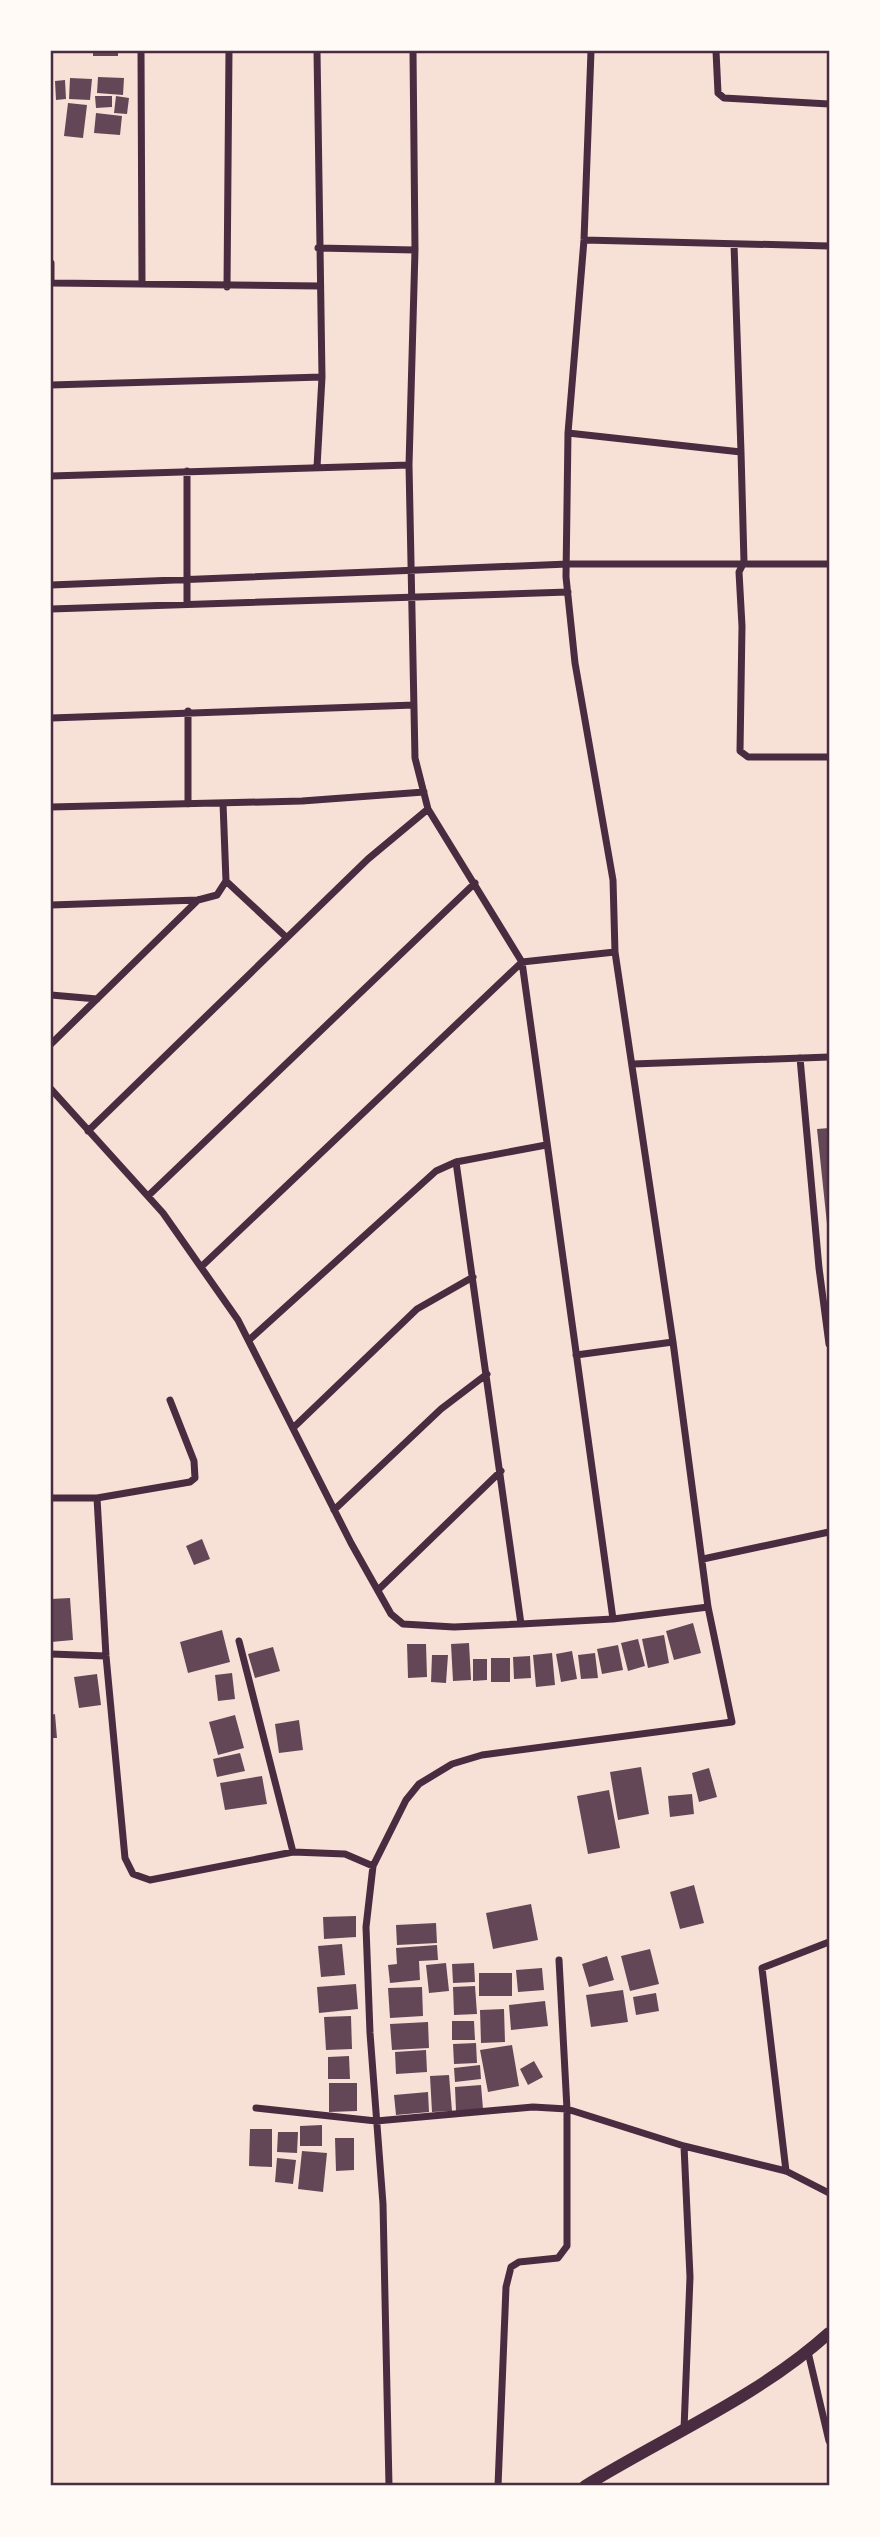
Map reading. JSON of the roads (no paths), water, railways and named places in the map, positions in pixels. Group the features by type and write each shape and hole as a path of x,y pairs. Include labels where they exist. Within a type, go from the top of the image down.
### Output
{"street":[{"path":"141,51 142,282"},
{"path":"228,287 229,51"},
{"path":"317,51 322,377 317,467"},
{"path":"413,51 415,250 409,465 415,758 428,809 522,962 613,1619"},
{"path":"389,2486 383,2218 366,1927 373,1866 406,1801 419,1784 452,1764 482,1755 732,1722 708,1607 634,1065 615,952 613,880 575,663 568,592 568,433 584,240 592,51"},
{"path":"716,51 718,93 724,98 829,104"},
{"path":"584,240 829,246"},
{"path":"734,244 744,562 739,572 742,626 740,751 747,757 829,757"},
{"path":"318,248 415,250"},
{"path":"51,263 51,282 142,282 228,287 320,286"},
{"path":"51,385 322,377"},
{"path":"568,433 741,452"},
{"path":"51,476 409,465"},
{"path":"187,471 187,604"},
{"path":"51,585 568,564 829,564"},
{"path":"51,609 568,592"},
{"path":"51,718 414,705"},
{"path":"188,711 188,804"},
{"path":"51,807 223,803 424,792"},
{"path":"51,905 198,900 217,895 226,881 223,803"},
{"path":"88,1130 368,859 428,809"},
{"path":"226,881 286,937"},
{"path":"148,1196 475,883"},
{"path":"51,1044 198,900"},
{"path":"201,1267 522,962 615,952"},
{"path":"51,995 97,999"},
{"path":"634,1065 829,1057"},
{"path":"800,1058 819,1268 829,1344"},
{"path":"51,1089 148,1196 201,1267 249,1340 334,1510 391,1614 403,1624 454,1627 613,1619 708,1607"},
{"path":"249,1340 436,1171 456,1162 546,1144"},
{"path":"456,1162 521,1624"},
{"path":"293,1428 417,1309 473,1278"},
{"path":"576,1355 673,1342"},
{"path":"334,1510 441,1409 487,1374"},
{"path":"51,1498 97,1497 195,1478 194,1461 170,1400"},
{"path":"378,1590 501,1471"},
{"path":"97,1497 106,1656 125,1858 133,1874 150,1880 293,1852 345,1854 373,1866"},
{"path":"703,1559 829,1532"},
{"path":"239,1640 293,1852"},
{"path":"51,1654 106,1656"},
{"path":"786,2171 762,1968 829,1942"},
{"path":"498,2486 506,2287 511,2267 519,2262 558,2258 567,2246 567,2109 559,1960"},
{"path":"256,2108 376,2121 533,2107 567,2109 684,2146 786,2171 829,2193"},
{"path":"684,2146 690,2277 684,2429"},
{"path":"585,2486 684,2429 808,2352 829,2333"},
{"path":"808,2352 829,2441"}]}
